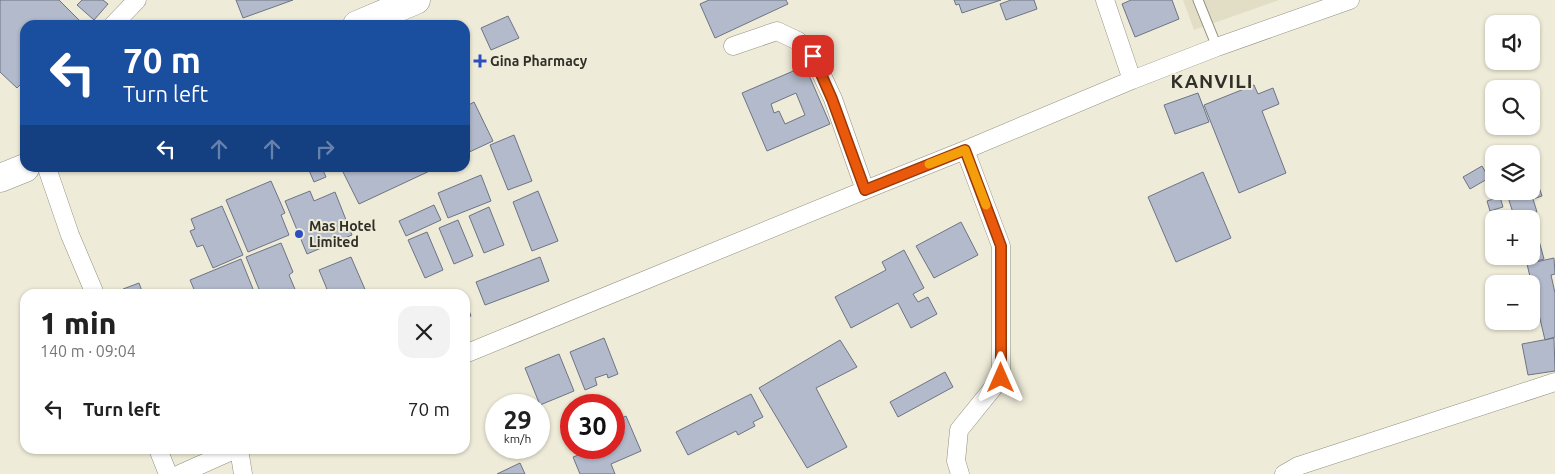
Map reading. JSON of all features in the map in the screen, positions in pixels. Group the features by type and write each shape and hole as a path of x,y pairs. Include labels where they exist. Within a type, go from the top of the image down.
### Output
{"highway":[{"path":"369,20 416,0"},
{"path":"0,178 20,170"}],"street":[{"path":"118,20 137,0"},
{"path":"1105,0 1132,80"},
{"path":"470,352 1132,80 1217,47 1350,0"},
{"path":"733,46 777,30 798,41 813,56 832,99 865,190"},
{"path":"960,474 956,462 959,430 1001,378 1001,246 965,150"},
{"path":"48,172 70,235 93,289"},
{"path":"1284,474 1298,466 1555,382"},
{"path":"160,454 168,474"},
{"path":"180,474 226,454"},
{"path":"238,454 243,474"}],"lane":[{"path":"1198,0 1217,47"}],"shaded area":[{"path":"1183,0 1279,0 1194,30"}],"building":[{"path":"0,0 59,0 79,20 20,20 20,85 17,88 0,72"},
{"path":"82,0 103,0 108,4 94,20 77,5"},
{"path":"236,0 293,0 243,18"},
{"path":"709,0 786,0 788,4 715,38 700,4"},
{"path":"954,0 1001,0 962,13 959,4 956,5"},
{"path":"1011,0 1034,0 1037,9 1006,20 1000,4"},
{"path":"1131,0 1172,0 1179,19 1135,37 1122,4"},
{"path":"508,16 519,38 491,50 481,28"},
{"path":"805,66 830,124 767,151 742,93","holes":["796,93 805,115 785,124 779,111 774,113 771,104"]},
{"path":"1254,85 1258,94 1273,88 1279,104 1262,111 1286,173 1239,193 1204,105"},
{"path":"1198,93 1209,122 1175,134 1164,105"},
{"path":"474,102 493,141 470,152 470,104"},
{"path":"514,135 532,181 508,190 490,145"},
{"path":"1482,166 1485,171 1485,180 1470,189 1463,177"},
{"path":"310,172 324,172 326,177 314,182"},
{"path":"343,172 427,172 359,204"},
{"path":"1203,172 1231,238 1176,262 1148,197"},
{"path":"481,175 491,201 448,218 438,193"},
{"path":"271,181 285,213 281,215 289,235 248,252 226,200"},
{"path":"310,191 314,201 335,192 352,235 307,254 285,201"},
{"path":"538,191 558,241 532,251 513,202"},
{"path":"1501,200 1503,207 1490,210 1487,201"},
{"path":"1509,200 1533,200 1536,210 1512,210"},
{"path":"434,205 441,220 406,236 399,221"},
{"path":"222,206 243,255 213,268 203,245 197,247 190,231 195,229 191,219"},
{"path":"489,207 504,245 484,253 469,216"},
{"path":"458,220 473,256 454,264 439,228"},
{"path":"961,222 978,255 934,278 916,246"},
{"path":"427,232 443,270 425,278 408,240"},
{"path":"281,243 293,272 289,275 295,289 259,289 246,257"},
{"path":"1540,244 1544,259 1540,260"},
{"path":"904,250 924,288 913,294 918,302 928,297 937,314 911,328 898,303 851,328 835,297 886,270 882,262"},
{"path":"351,257 365,289 327,289 319,270"},
{"path":"540,257 549,281 485,305 476,282"},
{"path":"1554,258 1555,274 1551,275 1555,293 1555,337 1545,340 1540,319 1540,275 1530,275 1527,265 1540,265 1540,261"},
{"path":"241,259 253,289 194,289 190,280"},
{"path":"139,283 141,289 123,289"},
{"path":"604,338 618,374 608,378 607,374 595,378 597,385 585,390 570,352"},
{"path":"1554,338 1555,371 1528,375 1522,344"},
{"path":"840,340 857,367 816,388 847,447 807,468 759,388"},
{"path":"559,354 574,391 560,394 560,397 550,401 550,394 536,394 525,368"},
{"path":"945,372 953,387 898,417 890,402"},
{"path":"751,394 763,417 753,422 755,426 738,435 736,431 688,455 676,432"},
{"path":"625,416 641,451 625,458"},
{"path":"574,459 623,459 611,464 615,474 580,474"},
{"path":"520,463 525,474 497,474"}],"slow traffic":[{"path":"929,164 965,150 986,205"}],"place":[{"name":"Gina Pharmacy","path":"480,61"},
{"name":"Mas Hotel Limited","path":"299,234"}],"district":[{"name":"KANVILI","path":"1212,81"}],"route":[{"path":"813,56 832,99 865,190 965,150 1001,246 1001,378"}]}
